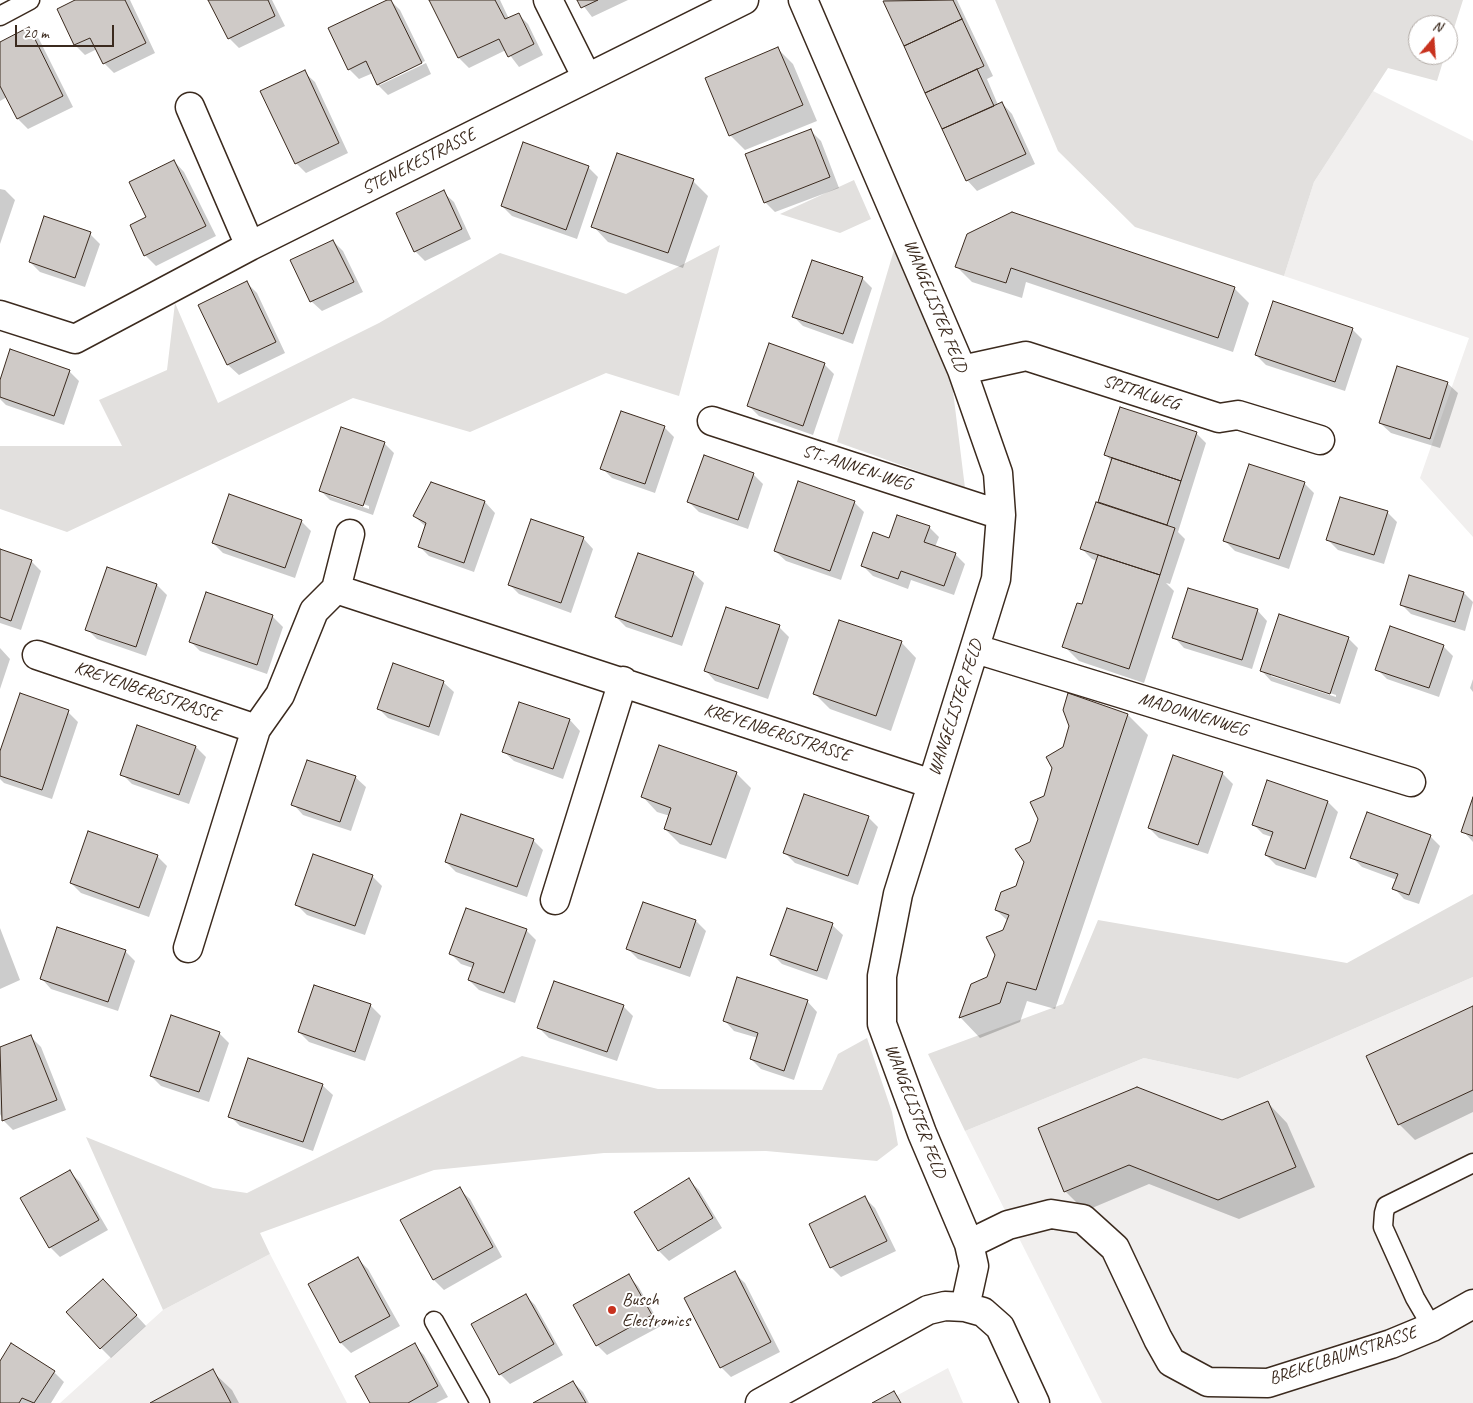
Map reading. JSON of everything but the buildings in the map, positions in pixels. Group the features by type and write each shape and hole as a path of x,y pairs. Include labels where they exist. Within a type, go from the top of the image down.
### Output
{"street":[{"path":"548,0 587,78"},
{"name":"WANGELISTER FELD","path":"803,0 962,370 998,473 1001,515 996,579 898,894 882,976 882,1024 922,1133 969,1244 974,1266 965,1307"},
{"name":"STENEKESTRASSE","path":"0,315 75,339 250,246 587,78 729,3"},
{"path":"190,107 250,246"},
{"name":"SPITALWEG","path":"962,370 1026,356 1220,418 1238,415 1320,440"},
{"name":"ST.-ANNEN-WEG","path":"712,421 1001,515"},
{"path":"188,948 256,728 280,694 314,611 336,589 350,534"},
{"name":"KREYENBERGSTRASSE","path":"336,589 623,681 932,784"},
{"name":"MADONNENWEG","path":"976,648 1411,782"},
{"name":"KREYENBERGSTRASSE","path":"37,655 256,728"},
{"path":"555,900 623,681"},
{"name":"BREKELBAUMSTRASSE","path":"969,1244 1008,1225 1051,1214 1082,1219 1115,1248 1158,1339 1172,1362 1208,1382 1268,1383 1391,1344 1432,1327 1473,1304"},
{"path":"760,1403 928,1310 945,1306 965,1307 983,1312 1000,1327 1035,1403"}],"lane":[{"path":"0,16 30,0"},
{"path":"1432,1327 1415,1298 1383,1227 1386,1206 1473,1163"},
{"path":"434,1320 480,1403"}],"shaded area":[{"path":"995,0 1463,0 1458,16 1408,15 1408,65 1442,65 1437,81 1388,68 1314,182 1284,276 1135,227 1058,151"},
{"path":"1373,91 1473,141 1473,537 1420,478 1469,338 1284,276 1314,182"},
{"path":"854,180 871,219 840,233 780,214"},
{"path":"720,245 679,396 606,373 470,432 353,398 67,532 0,509 0,446 122,446 99,400 167,370 175,303 218,403 379,323 500,253 626,294"},
{"path":"894,250 951,375 965,488 837,442"},
{"path":"1473,894 1473,977 1238,1079 1144,1058 965,1131 928,1054 1063,1004 1098,920 1347,963"},
{"path":"1473,977 1473,1403 1102,1403 965,1131 1144,1058 1238,1079"},
{"path":"867,1038 892,1112 898,1145 877,1161 766,1151 604,1153 434,1170 260,1233 270,1254 163,1310 86,1137 213,1188 247,1193 522,1056 658,1089 822,1090 838,1054"},
{"path":"270,1254 347,1403 60,1403 163,1310"},
{"path":"948,1368 963,1403 883,1403"}],"place":[{"name":"Busch Electronics","path":"612,1310"}]}
